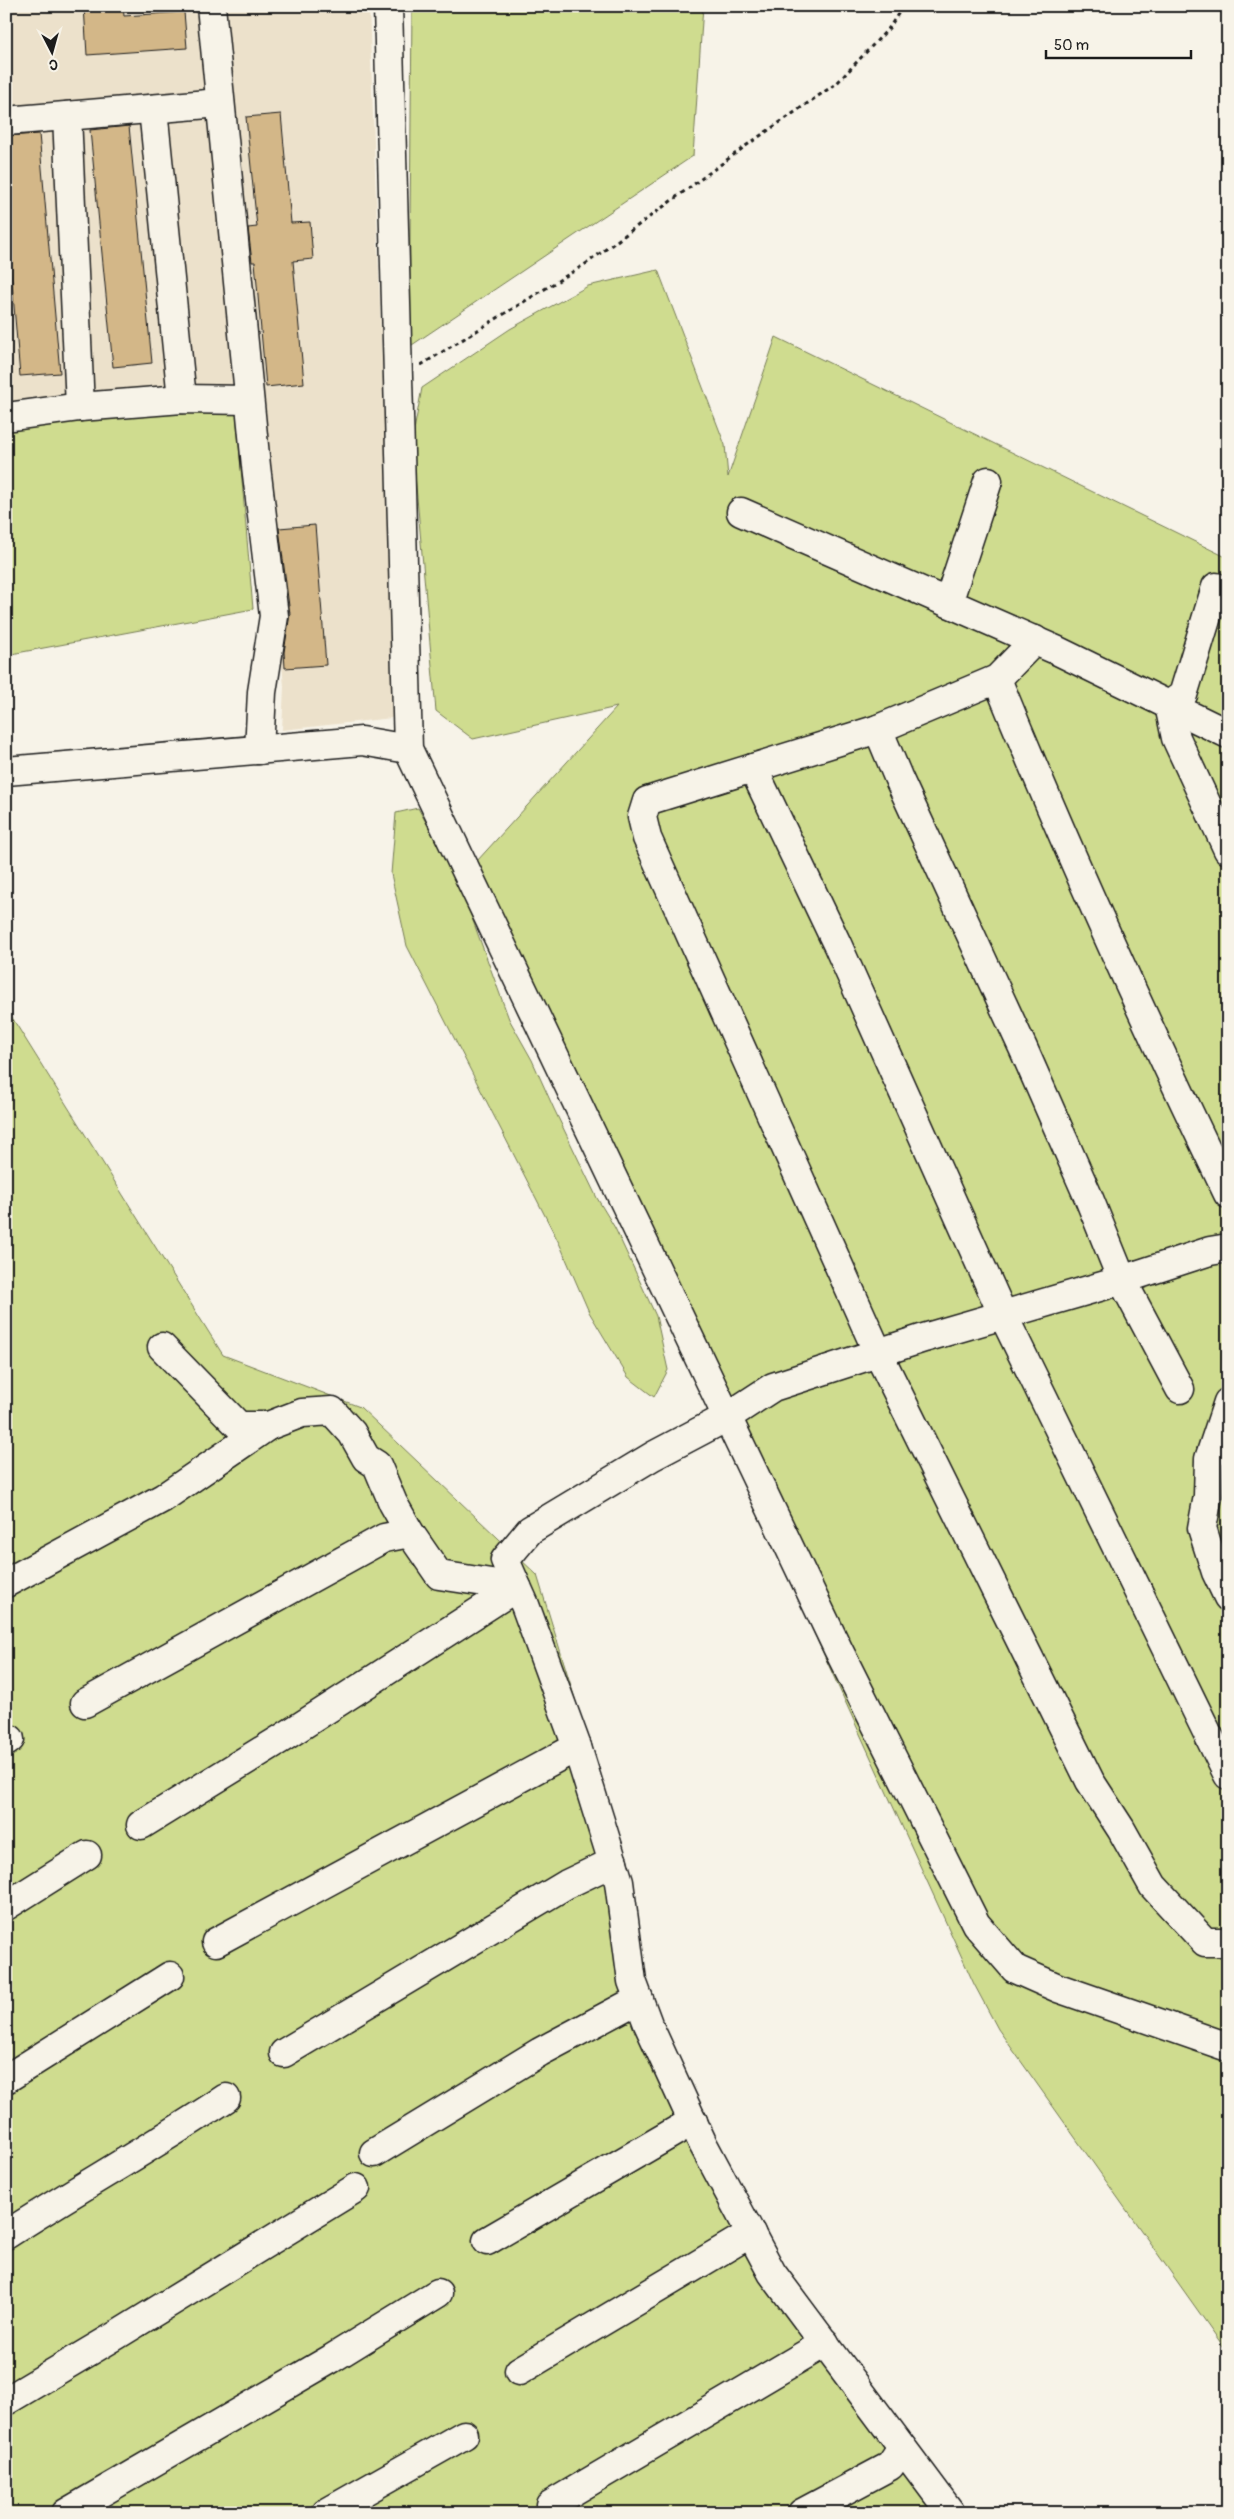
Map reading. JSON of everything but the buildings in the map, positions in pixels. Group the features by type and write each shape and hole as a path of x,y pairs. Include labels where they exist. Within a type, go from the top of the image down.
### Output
{"street":[{"path":"211,6 249,400 274,616 262,692 259,750"},
{"path":"388,6 408,749 838,1649 976,1924 1015,1969 1058,1988 1228,2047"},
{"path":"6,121 220,103"},
{"path":"153,109 182,399"},
{"path":"67,116 80,407"},
{"path":"6,417 80,407 182,399 249,400"},
{"path":"948,603 988,480"},
{"path":"741,512 1035,640 1228,734"},
{"path":"1169,705 1183,695 1216,587"},
{"path":"1035,640 997,679 878,729 648,802 642,817 647,838 878,1353 1090,1781 1121,1829 1153,1886 1205,1942 1223,1942"},
{"path":"997,679 1035,774 1164,1061 1228,1194"},
{"path":"1169,705 1176,738 1228,850"},
{"path":"878,729 1088,1196 1122,1280 1180,1389"},
{"path":"6,771 362,741 408,749"},
{"path":"753,768 837,944 1003,1315 1228,1775"},
{"path":"952,2513 772,2273 693,2122 632,1981 619,1882 613,1862 577,1747 505,1560 530,1530 653,1456 727,1417 773,1387 878,1353 1122,1280 1210,1251 1228,1248"},
{"path":"162,1347 239,1426 268,1426"},
{"path":"1228,1402 1210,1459 1208,1496 1202,1528 1216,1572 1228,1598"},
{"path":"6,1583 162,1498 268,1426 302,1413 332,1411 352,1433 366,1458 377,1465 393,1503 410,1533 439,1575 517,1587"},
{"path":"85,1703 384,1538 410,1533"},
{"path":"141,1825 284,1737 517,1587"},
{"path":"216,1942 577,1747"},
{"path":"6,1906 87,1855"},
{"path":"284,2054 566,1884 613,1862"},
{"path":"6,2079 170,1976"},
{"path":"374,2153 540,2052 639,1999"},
{"path":"6,2235 86,2183 163,2140 226,2098"},
{"path":"488,2241 693,2122"},
{"path":"6,2401 118,2335 356,2188"},
{"path":"519,2371 751,2233"},
{"path":"66,2513 331,2359 438,2293"},
{"path":"550,2505 825,2343"},
{"path":"326,2513 464,2435"},
{"path":"802,2513 890,2466 902,2448"}],"path":[{"path":"399,378 587,263 747,145 837,83 889,28 903,6"}],"shaded area":[{"path":"6,6 369,6 386,471 392,718 282,730 284,686 258,410 6,427"}],"green space":[{"path":"412,6 703,6 693,156 409,347"},
{"path":"658,270 725,445 728,477 776,337 1228,558 1228,2353 998,2029 974,1984 467,872 617,707 473,739 436,711 412,441 422,388 510,329 588,286"},
{"path":"236,411 253,609 6,655 6,427 115,416"},
{"path":"418,808 458,880 509,1019 532,1060 597,1198 615,1228 656,1316 668,1370 654,1397 628,1377 589,1312 560,1245 407,946 391,874 396,813"},
{"path":"6,1008 223,1355 360,1407 537,1575 627,1868 648,1996 755,2225 967,2513 6,2513"}]}
